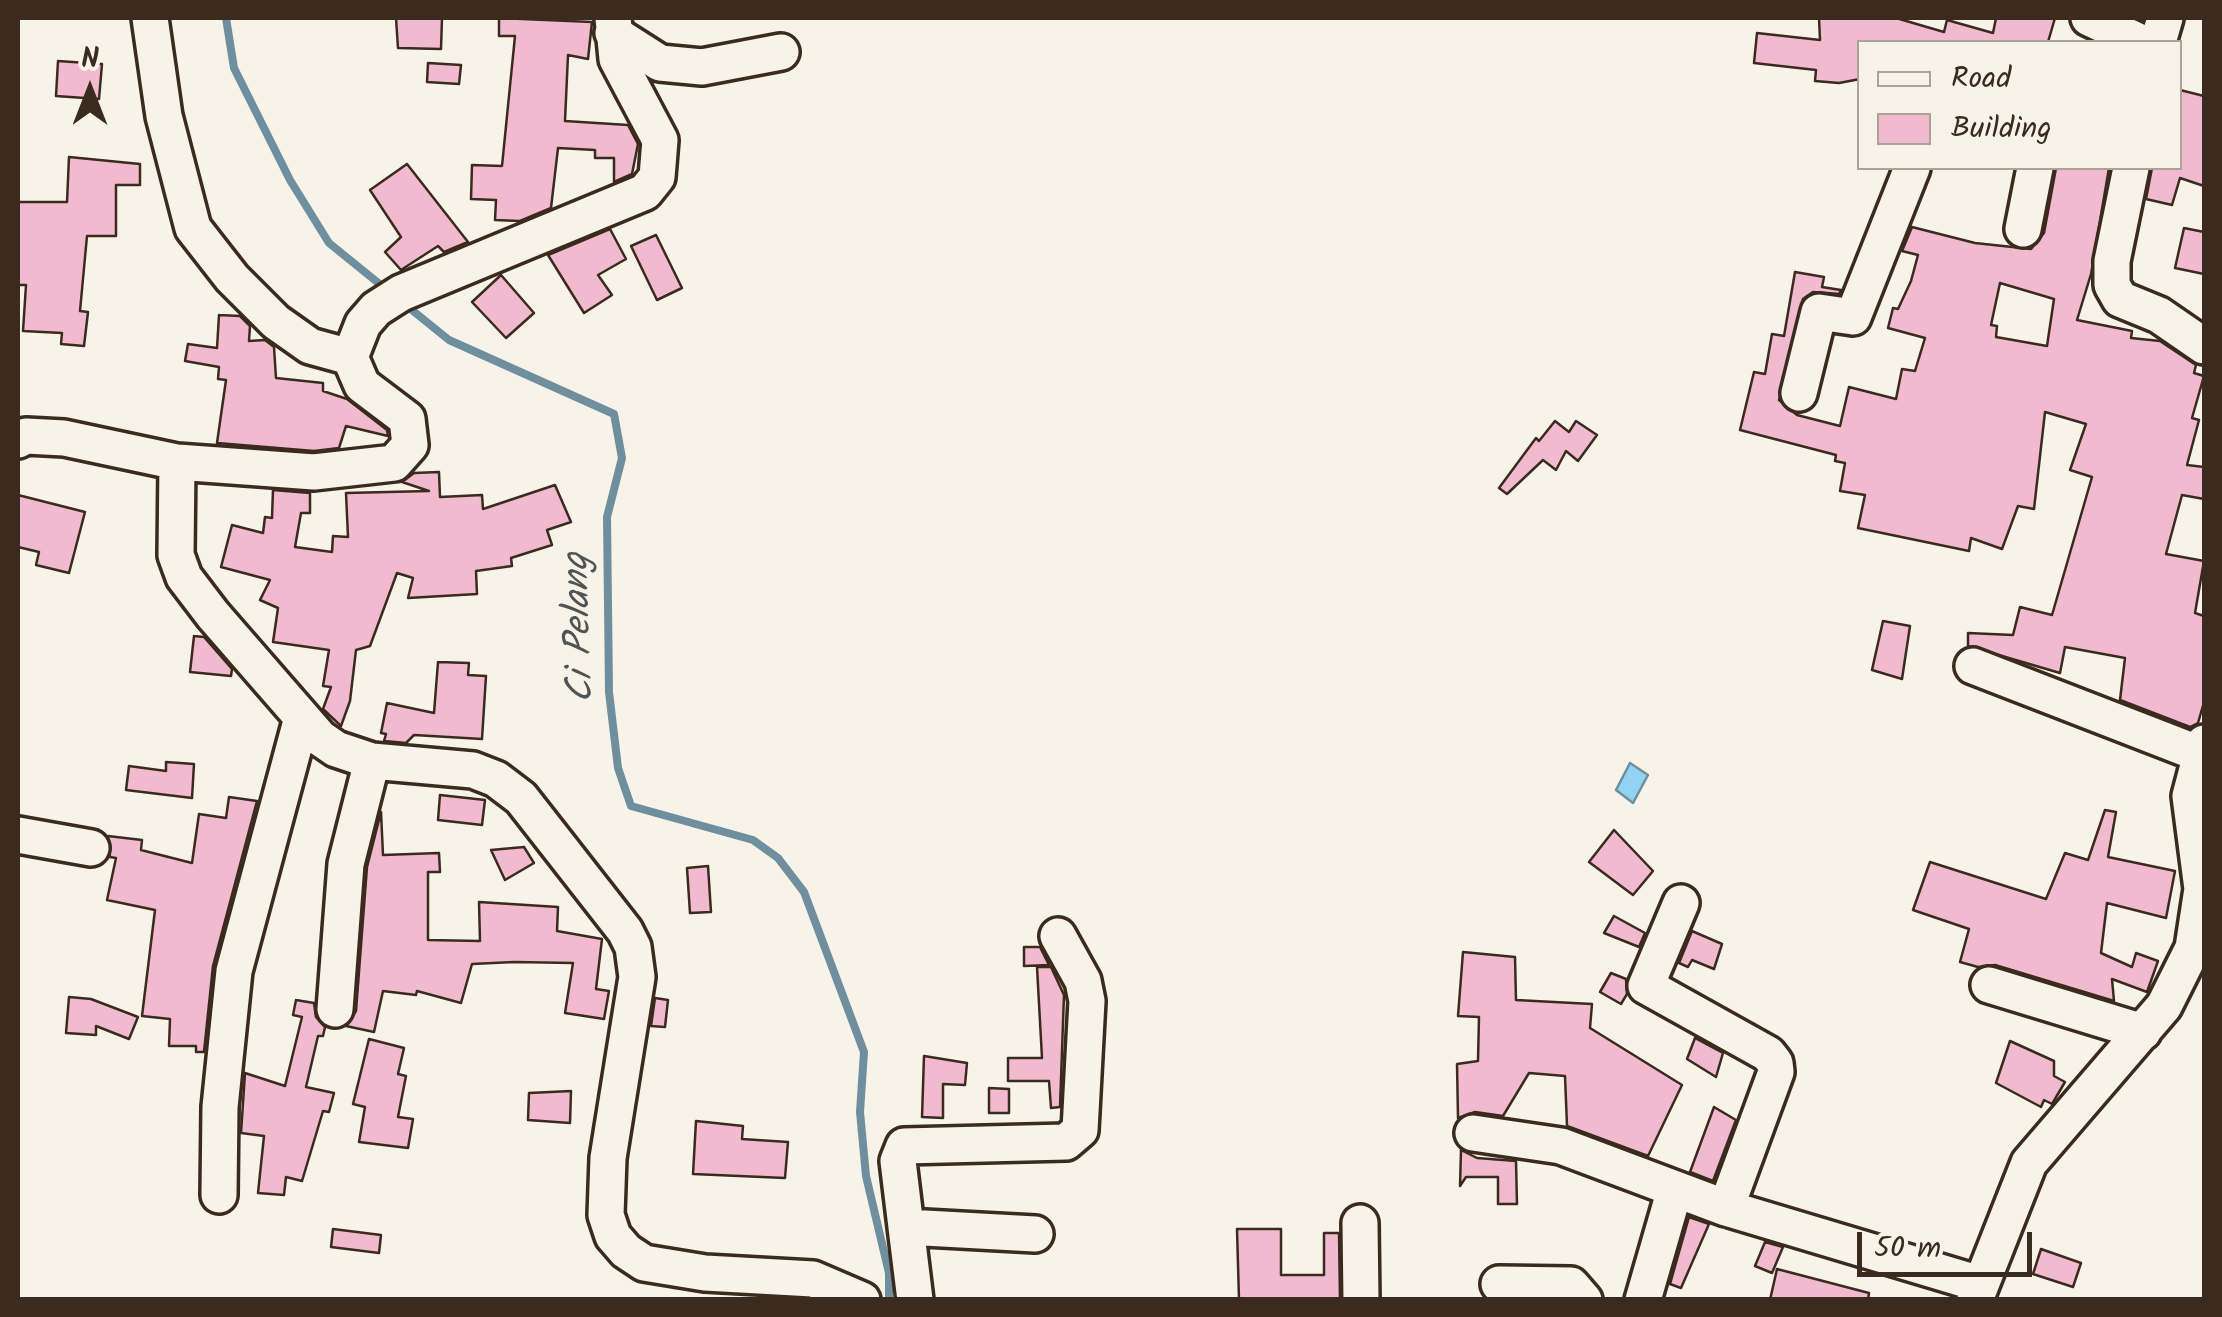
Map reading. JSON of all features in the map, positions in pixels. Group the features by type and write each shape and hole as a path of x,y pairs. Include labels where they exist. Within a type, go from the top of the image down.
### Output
{"street":[{"path":"150,18 164,116 193,228 232,278 276,322 310,346 350,356"},
{"path":"2089,18 2136,40"},
{"path":"18,440 26,436 64,438 177,462 314,472 394,463 410,445 407,419 362,385 350,356 362,324 392,299 646,192 656,178 660,140 616,58 613,25"},
{"path":"613,25 660,63 702,67 781,52"},
{"path":"1798,394 1818,312 1853,316 1911,170"},
{"path":"2023,229 2036,170"},
{"path":"2131,170 2112,261 2112,285 2120,298 2159,316 2204,345"},
{"path":"177,462 176,555 184,577 301,722 336,749 372,762 473,770 496,779 521,798 625,931 633,947 637,977 608,1158 606,1215 613,1236 644,1263 704,1272 813,1279 862,1300"},
{"path":"1474,1133 1562,1146 1726,1208 1977,1292 2029,1163 2143,1032 2179,978 2200,923 2202,889 2190,796 2202,749 1972,666"},
{"path":"219,1195 220,1107 234,971 301,722"},
{"path":"334,1009 346,864 372,762"},
{"path":"18,835 91,848"},
{"path":"1680,903 1646,986 1768,1054 1776,1063 1726,1208"},
{"path":"914,1300 898,1161 904,1146 1066,1142 1080,1130 1087,1001 1084,981 1058,936"},
{"path":"1989,985 2143,1032"},
{"path":"1642,1300 1675,1189"},
{"path":"1360,1223 1362,1300"},
{"path":"906,1227 1035,1234"},
{"path":"1499,1284 1572,1285 1584,1300"}],"water":[{"path":"1630,763 1648,775 1633,803 1616,790"}],"building":[{"path":"396,18 442,18 441,49 398,48"},
{"path":"499,18 592,22 588,59 568,55 565,121 628,125 638,144 632,174 614,182 614,158 595,158 595,150 558,148 551,208 520,221 495,220 496,200 471,199 472,165 502,166 515,36 499,36"},
{"path":"1819,18 1896,18 1944,32 1947,20 1993,33 1996,18 2055,18 2049,40 1857,40 1857,80 1839,83 1815,81 1816,70 1754,63 1757,33 1820,40"},
{"path":"58,61 102,64 99,99 56,96"},
{"path":"428,63 461,65 459,84 427,82"},
{"path":"2182,90 2204,96 2204,186 2180,178 2172,205 2146,199 2152,170 2182,170"},
{"path":"69,157 140,164 140,185 116,185 116,236 87,236 80,311 88,312 84,346 61,344 62,333 23,331 26,285 18,285 18,202 67,202"},
{"path":"407,164 468,242 444,252 438,246 401,270 385,252 401,237 370,190"},
{"path":"2056,170 2109,170 2091,274 2077,320 2132,331 2131,338 2160,341 2196,365 2194,373 2204,376 2192,418 2199,420 2187,465 2204,467 2204,499 2182,495 2166,554 2204,561 2195,613 2204,616 2204,702 2198,723 2190,727 2120,700 2125,658 2065,647 2060,673 1968,646 1968,633 2013,635 2020,607 2052,615 2092,477 2070,470 2086,424 2045,412 2034,509 2018,506 2002,549 1971,538 1969,551 1858,528 1865,495 1840,491 1845,463 1835,461 1836,455 1740,430 1754,372 1765,374 1772,334 1784,336 1795,272 1824,277 1822,287 1841,290 1839,294 1813,292 1803,299 1779,400 1797,415 1840,426 1849,387 1896,399 1902,369 1915,371 1925,338 1888,328 1893,308 1898,309 1911,281 1918,255 1902,251 1912,227 1975,243 2031,249 2044,233","holes":["2000,283 2054,299 2047,346 1996,337 1997,326 1991,325"]},
{"path":"2184,228 2204,232 2204,274 2175,268"},
{"path":"610,229 626,259 598,275 612,295 584,313 548,255"},
{"path":"656,235 682,288 657,300 631,246"},
{"path":"501,275 534,313 506,338 472,302"},
{"path":"219,315 240,316 250,326 249,341 265,340 274,347 276,378 323,383 323,391 347,399 387,430 388,436 346,426 339,448 314,451 217,443 226,380 218,379 219,367 185,361 188,344 217,348"},
{"path":"1555,421 1569,432 1576,421 1597,435 1578,461 1566,451 1556,470 1543,460 1507,494 1499,488 1536,438 1539,441"},
{"path":"439,472 440,497 482,495 483,509 555,485 571,522 547,530 552,545 511,558 512,566 476,571 477,594 408,598 413,578 397,573 370,646 356,650 350,701 341,726 323,709 331,687 323,686 329,650 273,642 278,608 260,600 270,580 221,567 232,525 263,533 265,517 272,518 273,490 310,493 310,513 301,513 295,547 332,552 333,536 348,537 346,493 429,491 402,482 414,473"},
{"path":"18,495 85,512 69,573 36,565 39,552 18,547"},
{"path":"1883,621 1910,626 1902,679 1872,670"},
{"path":"194,636 204,637 232,669 231,676 190,672"},
{"path":"438,662 469,663 468,675 486,676 482,739 414,735 406,743 384,741 386,734 381,733 387,703 434,713"},
{"path":"166,762 194,764 192,798 126,790 129,766 166,771"},
{"path":"440,795 485,800 482,825 438,820"},
{"path":"229,797 257,801 213,966 204,1052 196,1052 196,1046 169,1046 170,1019 142,1016 155,910 107,900 116,858 110,857 108,836 142,840 141,850 192,863 199,814 226,818"},
{"path":"2105,810 2116,812 2108,857 2175,871 2166,918 2107,903 2101,953 2132,967 2136,953 2158,961 2147,992 2112,979 2114,1001 1995,965 1978,967 1960,962 1969,929 1913,910 1930,862 2046,899 2065,853 2088,860"},
{"path":"381,812 383,855 439,853 440,872 428,872 428,940 480,941 479,902 558,907 557,931 602,939 596,989 609,991 604,1019 565,1013 573,963 514,962 472,964 461,1003 417,991 416,995 383,991 374,1032 346,1026 356,1011 367,867"},
{"path":"1614,830 1653,871 1633,895 1589,862"},
{"path":"524,847 534,863 505,880 491,850"},
{"path":"708,866 711,912 690,913 687,868"},
{"path":"1614,916 1645,933 1639,947 1604,933"},
{"path":"1692,931 1722,944 1714,969 1692,960 1688,967 1679,963"},
{"path":"1024,947 1040,947 1049,965 1024,966"},
{"path":"1463,952 1515,957 1516,1000 1592,1004 1590,1028 1682,1085 1648,1156 1567,1126 1565,1076 1529,1073 1503,1116 1475,1112 1458,1118 1457,1064 1478,1061 1479,1017 1458,1016"},
{"path":"1037,967 1051,967 1064,995 1060,1107 1051,1108 1049,1081 1008,1081 1008,1058 1042,1058"},
{"path":"1611,973 1626,979 1627,994 1621,1004 1600,992"},
{"path":"69,997 91,999 138,1017 129,1039 96,1026 96,1035 66,1033"},
{"path":"655,998 668,1000 665,1027 651,1026"},
{"path":"296,1000 314,1003 316,1017 325,1027 323,1036 318,1036 306,1087 334,1093 329,1112 323,1111 302,1181 286,1177 284,1195 258,1193 264,1136 241,1133 245,1073 285,1086 302,1017 293,1015"},
{"path":"1695,1038 1723,1053 1716,1077 1687,1059"},
{"path":"369,1039 404,1048 398,1074 406,1076 398,1117 413,1119 408,1148 359,1142 365,1107 353,1104"},
{"path":"2010,1041 2054,1061 2054,1076 2065,1082 2052,1104 2044,1100 2041,1107 1996,1083"},
{"path":"924,1056 967,1063 965,1085 943,1084 943,1118 922,1117"},
{"path":"989,1088 1009,1089 1009,1113 989,1113"},
{"path":"571,1091 570,1123 528,1120 529,1093"},
{"path":"1714,1107 1736,1120 1713,1181 1690,1172"},
{"path":"696,1121 743,1126 742,1139 788,1142 785,1178 693,1174"},
{"path":"1461,1150 1477,1158 1516,1161 1517,1204 1498,1204 1498,1177 1466,1177 1460,1186"},
{"path":"1689,1217 1709,1224 1681,1288 1670,1284"},
{"path":"333,1229 381,1235 379,1253 331,1247"},
{"path":"1237,1229 1281,1229 1281,1275 1324,1275 1324,1233 1339,1233 1340,1300 1239,1300"},
{"path":"1765,1242 1783,1247 1772,1273 1755,1266"},
{"path":"2041,1249 2081,1263 2073,1287 2033,1274"},
{"path":"1777,1269 1869,1293 1868,1300 1770,1300"}],"waterway":[{"name":"Ci Pelang","path":"226,18 234,68 290,180 329,243 387,290"},
{"name":"Ci Pelang","path":"402,302 449,340 614,414 622,458 607,517 609,692 618,768 631,806 753,840 778,858 804,892 864,1052 860,1112 866,1176 889,1273 889,1300"}]}
